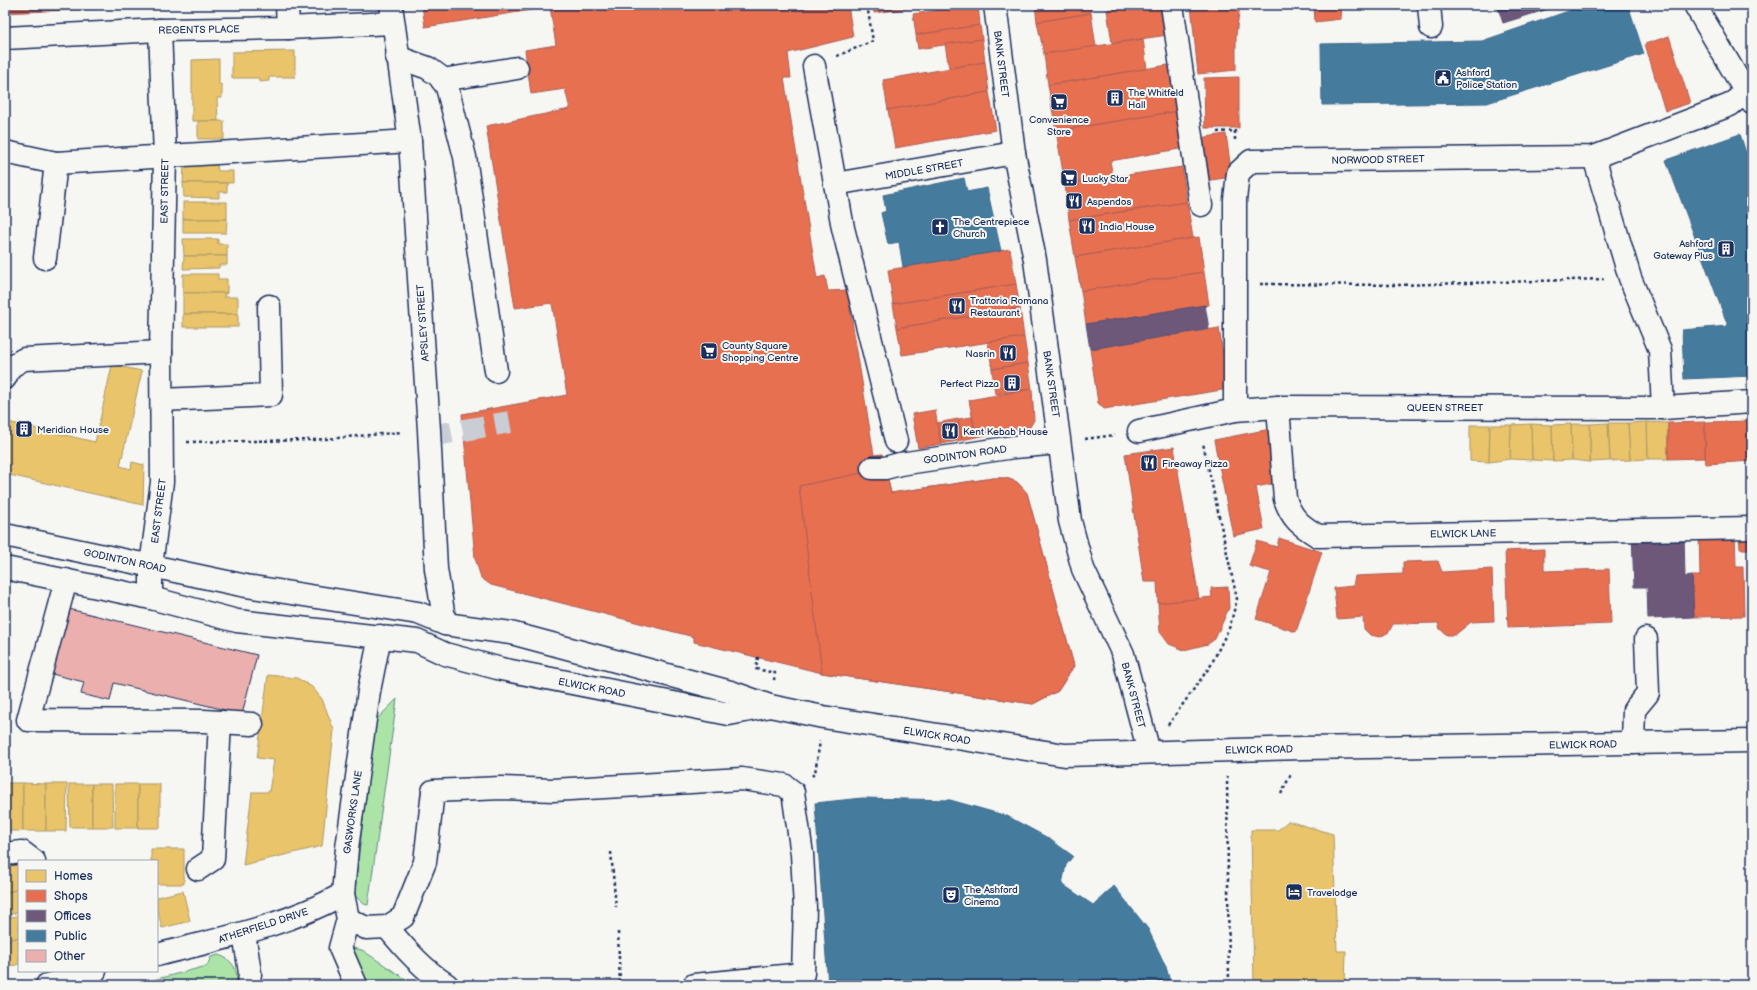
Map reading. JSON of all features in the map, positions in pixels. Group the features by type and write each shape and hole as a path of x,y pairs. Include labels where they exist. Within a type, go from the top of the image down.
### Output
{"street":[{"path":"287,5 288,28"},
{"name":"BANK STREET","path":"995,5 1014,153 1035,260 1070,521 1083,569 1123,654 1149,752"},
{"path":"1172,5 1201,205"},
{"path":"1429,5 1431,27"},
{"path":"1695,5 1749,98"},
{"name":"REGENTS PLACE","path":"5,38 160,30 288,28 391,14"},
{"name":"APSLEY STREET","path":"391,14 410,141 429,433 436,569 445,624"},
{"name":"EAST STREET","path":"151,598 151,566 162,482 161,352 165,156 160,30"},
{"path":"397,57 428,68 439,76 447,87 465,157 496,371"},
{"path":"814,66 842,228 896,441"},
{"path":"442,80 516,68"},
{"name":"NORWOOD STREET","path":"1238,173 1251,161 1594,157 1749,98"},
{"path":"5,152 56,163 410,141"},
{"name":"MIDDLE STREET","path":"835,184 1014,153"},
{"path":"1594,157 1630,278 1660,350 1663,408"},
{"path":"45,258 56,163"},
{"path":"1234,410 1235,200 1238,173"},
{"path":"162,400 271,395 269,306"},
{"path":"5,378 10,366 24,359 161,352"},
{"name":"QUEEN STREET","path":"1140,431 1234,410 1278,407 1663,408 1752,402"},
{"name":"ELWICK LANE","path":"1278,407 1285,499 1290,513 1302,527 1318,536 1752,528"},
{"name":"GODINTON ROAD","path":"872,468 885,468 900,464 1014,447 1059,442"},
{"name":"GODINTON ROAD","path":"5,535 246,586"},
{"path":"5,568 151,598"},
{"path":"66,580 28,720 220,722 252,724"},
{"name":"ELWICK ROAD","path":"246,586 418,613 445,624 512,633 731,692 770,706 823,717 1065,755 1227,750 1752,742"},
{"name":"ELWICK ROAD","path":"151,598 237,621 417,641 445,654 500,669 729,714 770,706"},
{"path":"417,641 445,624"},
{"name":"GASWORKS LANE","path":"356,985 340,948 348,919 343,894 347,848 369,691 380,636"},
{"path":"1633,743 1634,710 1648,693 1646,639"},
{"path":"198,869 213,859 220,722"},
{"path":"348,919 366,928 388,927 404,917 425,862 433,791 501,788 553,790 742,779 784,785 794,792 802,854 805,908 803,974 694,985"},
{"path":"5,854 22,852 33,860"},
{"name":"ATHERFIELD DRIVE","path":"158,955 244,933 319,907 343,894"},
{"path":"388,927 415,960 447,985"},
{"path":"244,933 250,974 249,985"},
{"path":"46,985 70,974 87,972"}],"path":[{"path":"814,66 874,41 867,5"},
{"path":"1190,135 1235,131 1238,173"},
{"path":"1255,284 1398,285 1630,278"},
{"path":"1149,752 1211,665 1230,626 1237,599 1198,419"},
{"path":"1059,442 1140,431"},
{"path":"162,442 314,440 429,433"},
{"path":"1227,750 1229,985"},
{"path":"815,773 818,756"},
{"path":"611,852 616,907"},
{"path":"618,932 620,985"}],"green space":[{"path":"397,699 368,905 364,904 354,895 375,721"},
{"path":"348,947 362,950 414,985 363,985"},
{"path":"218,955 228,959 234,966 237,975 236,985 134,985 207,966 211,957"}],"building: Homes":[{"path":"295,51 295,77 269,77 269,81 259,82 259,78 232,78 232,52"},
{"path":"219,59 219,84 222,85 222,98 217,98 218,121 192,121 192,60"},
{"path":"198,121 224,121 224,139 198,139"},
{"path":"184,165 217,165 218,171 233,171 233,183 183,183"},
{"path":"183,183 227,183 227,192 219,192 219,198 184,197"},
{"path":"183,202 227,202 227,219 183,219"},
{"path":"183,219 227,219 226,233 183,233"},
{"path":"183,239 218,239 218,244 227,244 227,256 184,256"},
{"path":"184,256 227,256 227,265 219,265 219,268 183,269"},
{"path":"183,274 218,274 218,279 227,279 227,293 183,293"},
{"path":"183,293 227,293 223,297 238,297 238,314 183,314"},
{"path":"183,314 238,314 238,327 183,327"},
{"name":"Meridian House","path":"112,365 142,371 120,466 131,469 132,462 144,465 143,505 5,474 5,437 8,422 95,442"},
{"path":"1647,422 1668,423 1668,459 1648,459"},
{"path":"1647,422 1648,459 1630,460 1628,423"},
{"path":"1608,423 1628,423 1630,460 1610,461"},
{"path":"1608,423 1610,461 1590,462 1590,424"},
{"path":"1531,424 1552,425 1553,461 1532,460"},
{"path":"1531,424 1532,460 1510,459 1511,425"},
{"path":"1571,424 1590,424 1590,462 1572,460"},
{"path":"1571,424 1572,460 1553,461 1552,425"},
{"path":"1470,425 1490,425 1489,462 1470,461"},
{"path":"1490,425 1511,425 1510,459 1489,462"},
{"path":"268,675 297,678 312,687 322,699 334,730 322,846 243,865 252,792 269,792 274,760 257,758"},
{"path":"5,783 23,783 23,831 5,831"},
{"path":"23,783 46,784 46,831 23,831"},
{"path":"46,784 67,784 66,831 46,831"},
{"path":"69,784 92,784 92,827 70,827"},
{"path":"92,784 112,784 113,827 92,827"},
{"path":"115,784 138,784 138,828 115,828"},
{"path":"138,784 160,784 160,828 138,828"},
{"name":"Travelodge","path":"1288,821 1333,834 1337,951 1346,951 1345,985 1254,985 1251,830 1278,830"},
{"path":"151,849 184,849 184,884 158,884 158,860 151,860"},
{"path":"18,864 18,889 5,893 5,867"},
{"path":"18,889 18,912 5,916 5,893"},
{"path":"183,891 190,921 162,928 158,913 158,897"},
{"path":"18,915 18,937 5,941 5,919"},
{"path":"18,937 18,964 5,968 5,941"}],"building: Shops":[{"path":"5,5 167,5 5,13"},
{"name":"County Square Shopping Centre","path":"422,5 848,5 853,37 788,53 791,78 784,78 817,278 825,276 828,291 847,290 874,455 882,454 891,493 994,478 1006,478 1017,482 1027,493 1074,666 1058,691 1033,704 822,673 694,642 694,637 491,585 481,578 475,558 462,414 567,395 552,303 515,308 486,126 570,109 565,89 531,94 525,50 556,45 550,7 425,27"},
{"path":"873,5 918,5 918,7 874,13"},
{"path":"938,5 974,5 939,11"},
{"path":"978,5 980,25 916,35 913,14"},
{"path":"1035,5 1090,5 1091,13 1037,22"},
{"path":"1138,5 1164,5 1168,35 1112,43 1107,10"},
{"path":"1191,5 1240,5 1236,35 1236,70 1198,74"},
{"path":"1314,5 1340,5 1341,19 1315,22"},
{"path":"1091,13 1096,47 1044,54 1037,22"},
{"path":"980,25 982,39 918,49 916,35"},
{"path":"1669,36 1690,103 1665,111 1645,44"},
{"path":"982,39 985,62 949,68 945,44"},
{"path":"1143,39 1147,69 1048,85 1044,54"},
{"path":"985,62 989,92 888,110 883,80"},
{"name":"The Whitfeld Hall","path":"1174,64 1179,111 1056,131 1048,85"},
{"path":"1239,77 1239,128 1205,128 1204,78"},
{"path":"989,92 996,130 895,148 888,110"},
{"path":"1179,111 1185,148 1110,161 1113,177 1065,184 1056,131"},
{"path":"1226,134 1232,177 1204,181 1199,138"},
{"path":"1182,167 1187,202 1069,220 1065,184"},
{"path":"1187,202 1193,238 1075,257 1069,220"},
{"path":"1199,237 1204,272 1081,291 1075,257"},
{"path":"1010,249 1016,284 893,304 888,270"},
{"path":"1204,272 1209,305 1086,324 1081,291"},
{"name":"Trattoria Romana Restaurant","path":"1016,284 1020,308 897,328 893,304"},
{"path":"1020,308 1024,337 902,355 897,328"},
{"path":"1219,328 1228,389 1104,409 1098,403 1090,349"},
{"name":"Nasrin","path":"1024,337 1028,363 992,369 988,342"},
{"name":"Perfect Pizza","path":"1028,363 1032,389 995,394 992,369"},
{"path":"1032,389 1034,420 1030,427 976,437 969,400"},
{"path":"935,410 941,444 918,448 912,414"},
{"path":"972,417 976,437 962,440 958,419"},
{"name":"Kent Kebab House","path":"958,419 962,440 941,444 937,423"},
{"path":"1752,421 1752,461 1705,464 1705,422"},
{"path":"1705,422 1705,458 1668,459 1668,423"},
{"path":"1270,429 1281,482 1256,487 1264,529 1233,536 1214,440"},
{"path":"1174,447 1199,599 1158,603 1157,582 1144,582 1125,454"},
{"path":"885,468 891,493 994,478 1006,478 1017,482 1027,493 1074,666 1058,691 1033,704 822,673 799,486"},
{"path":"1735,531 1736,567 1743,567 1744,616 1694,617 1692,576 1700,576 1699,532"},
{"path":"1739,534 1752,534 1752,549 1740,549"},
{"path":"1279,538 1322,552 1296,632 1256,619 1271,572 1249,566 1257,541 1277,547"},
{"path":"1544,549 1544,571 1609,569 1611,624 1508,628 1505,551"},
{"path":"1438,561 1442,572 1492,569 1494,621 1471,622 1455,635 1447,635 1440,629 1438,623 1393,624 1389,632 1380,637 1370,635 1364,629 1363,617 1337,619 1334,588 1353,586 1355,576 1403,574 1403,562"},
{"path":"1228,587 1229,608 1215,639 1208,644 1184,650 1169,644 1160,632 1158,603 1212,597 1211,588"}],"building: Offices":[{"path":"1497,5 1561,5 1503,23"},
{"path":"1205,305 1209,329 1090,349 1086,324"},
{"path":"1684,534 1685,577 1692,576 1694,617 1648,619 1647,587 1634,587 1632,535"}],"building: Public":[{"name":"Ashford Police Station","path":"1586,5 1628,5 1644,54 1487,103 1322,105 1321,44 1482,41"},
{"name":"Ashford Gateway Plus","path":"1740,134 1752,172 1752,376 1684,379 1682,330 1728,326 1666,160"},
{"name":"The Centrepiece Church","path":"964,178 967,192 987,188 1001,251 903,267 899,242 888,244 881,213 886,211 883,195"},
{"name":"The Ashford Cinema","path":"862,798 950,800 1007,816 1048,838 1073,856 1066,865 1062,884 1093,905 1114,886 1148,929 1166,967 1171,985 828,985 815,803"}],"building: Other":[{"path":"69,609 257,655 242,714 114,683 110,701 81,694 84,682 52,674"}],"tunnel":[{"path":"430,436 510,422"}],"place":[{"name":"Ashford Police Station","path":"1443,78"},
{"name":"The Whitfeld Hall","path":"1115,98"},
{"name":"Convenience Store","path":"1059,102"},
{"name":"Lucky Star","path":"1069,178"},
{"name":"Aspendos","path":"1074,201"},
{"name":"India House","path":"1087,226"},
{"name":"The Centrepiece Church","path":"940,227"},
{"name":"Ashford Gateway Plus","path":"1726,249"},
{"name":"Trattoria Romana Restaurant","path":"957,306"},
{"name":"County Square Shopping Centre","path":"709,351"},
{"name":"Nasrin","path":"1008,353"},
{"name":"Perfect Pizza","path":"1012,383"},
{"name":"Meridian House","path":"24,429"},
{"name":"Kent Kebab House","path":"950,431"},
{"name":"Fireaway Pizza","path":"1149,463"},
{"name":"Travelodge","path":"1294,892"},
{"name":"The Ashford Cinema","path":"951,895"}]}
